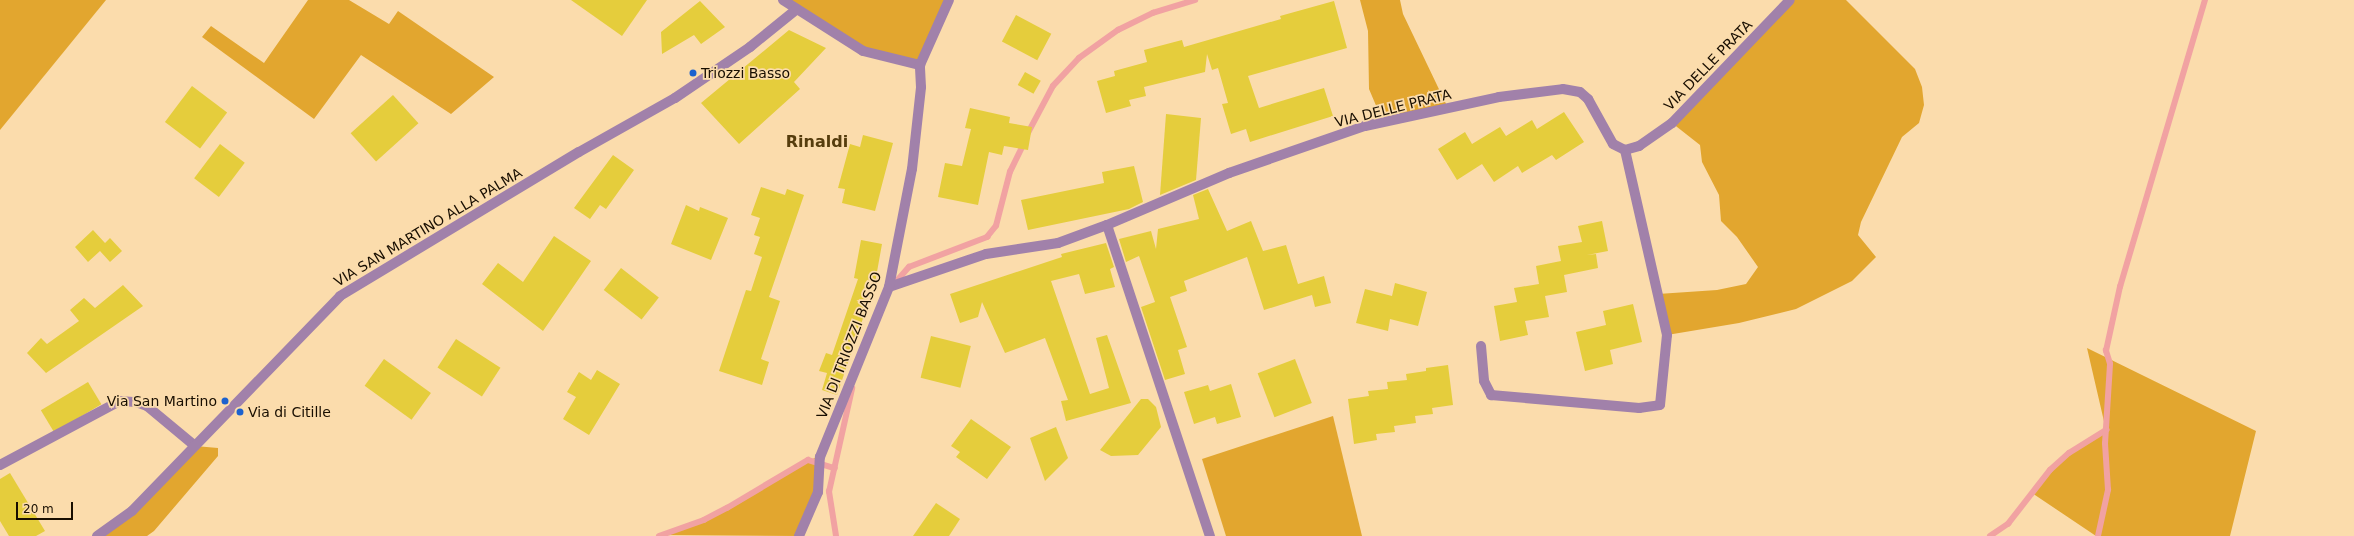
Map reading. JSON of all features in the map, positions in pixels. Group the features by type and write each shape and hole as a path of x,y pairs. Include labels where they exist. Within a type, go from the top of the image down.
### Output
{"street":[{"path":"783,0 863,51 920,65 948,0"},
{"name":"VIA DELLE PRATA","path":"889,286 986,254 1058,243 1107,225 1229,172 1365,126 1499,98 1562,89 1580,92 1588,99 1613,144 1625,150 1639,146 1672,123 1790,0"},
{"name":"VIA SAN MARTINO ALLA PALMA","path":"97,536 132,511 340,296 579,152 675,98 750,47 797,9"},
{"name":"VIA DI TRIOZZI BASSO","path":"799,536 818,492 820,457 889,286 912,169 921,87 920,65"},
{"path":"1481,346 1484,381 1491,395 1639,408 1660,405 1667,335 1625,150"},
{"path":"1107,225 1210,536"},
{"path":"0,465 120,402 136,402 147,406 195,446"}],"shaded area":[{"path":"0,0 106,0 0,130"},
{"path":"308,0 349,0 389,24 398,11 494,77 451,114 361,55 314,119 202,37 211,26 264,63"},
{"path":"789,0 948,0 920,65 863,51"},
{"path":"1360,0 1400,0 1403,14 1448,108 1383,122 1369,89 1368,31"},
{"path":"1790,0 1846,0 1915,69 1922,87 1924,105 1919,123 1902,137 1861,222 1858,235 1876,257 1852,281 1796,309 1739,323 1667,335 1658,294 1717,290 1746,284 1758,267 1737,237 1721,221 1719,195 1702,162 1700,145 1672,123"},
{"path":"2087,348 2256,431 2230,536 2096,536 2032,493 2050,470 2069,453 2106,430"},
{"path":"1333,416 1362,536 1226,536 1202,459"},
{"path":"195,446 218,448 218,456 154,531 147,536 97,536 132,511"},
{"path":"820,457 818,492 799,536 665,535 727,508 808,460"}],"building":[{"path":"571,0 647,0 622,36"},
{"path":"700,1 725,27 701,44 694,35 662,54 661,32"},
{"path":"1334,1 1347,48 1248,76 1259,108 1324,88 1333,116 1250,142 1246,129 1231,134 1222,104 1228,103 1218,68 1212,70 1207,54 1205,72 1144,87 1146,96 1129,100 1131,106 1106,113 1097,81 1115,76 1114,71 1147,62 1144,50 1182,40 1184,47 1281,19 1280,16"},
{"path":"1016,15 1051,34 1037,60 1002,41"},
{"path":"789,30 826,48 794,82 800,89 739,144 701,103"},
{"path":"1025,72 1041,81 1033,94 1018,85"},
{"path":"192,86 227,112 200,148 165,122"},
{"path":"393,95 418,123 376,161 351,133"},
{"path":"970,108 1010,117 1009,123 1032,127 1028,150 1004,146 1002,155 989,152 978,205 938,197 945,163 962,166 971,129 965,128"},
{"path":"1564,112 1584,142 1556,160 1552,155 1522,173 1518,166 1494,182 1482,164 1457,180 1438,149 1465,132 1472,144 1500,127 1506,136 1532,120 1537,129"},
{"path":"1166,114 1201,118 1196,180 1160,195"},
{"path":"863,135 893,143 875,211 842,203 845,189 838,188 850,144 860,147"},
{"path":"220,144 245,163 219,197 194,178"},
{"path":"613,155 634,170 606,209 600,205 590,219 574,208"},
{"path":"1134,166 1143,202 1129,209 1028,230 1021,200 1104,183 1102,172"},
{"path":"761,187 785,195 787,189 804,195 769,297 780,301 761,359 769,362 762,385 719,371 746,290 751,291 762,257 754,254 760,237 754,235 760,218 751,215"},
{"path":"1208,189 1227,231 1251,221 1263,251 1286,245 1298,284 1324,276 1331,303 1315,307 1312,295 1264,310 1247,257 1184,281 1187,291 1170,297 1187,347 1178,350 1185,374 1165,380 1141,307 1155,302 1139,256 1126,262 1119,239 1151,231 1156,249 1158,229 1199,219 1193,195"},
{"path":"686,205 699,211 700,207 728,218 711,260 671,244"},
{"path":"1602,221 1608,251 1587,255 1596,254 1598,268 1564,275 1567,292 1545,296 1549,317 1525,321 1528,335 1500,341 1494,306 1517,302 1514,288 1539,284 1536,266 1561,261 1558,246 1582,242 1578,226"},
{"path":"93,230 105,243 110,238 122,251 110,262 100,251 88,262 75,247"},
{"path":"554,236 591,261 543,331 482,284 498,263 523,282"},
{"path":"861,240 882,244 875,283 837,395 822,390 827,373 819,371 826,353 832,355 858,279 854,278"},
{"path":"1106,243 1114,267 1110,269 1115,287 1085,294 1079,274 1051,281 1090,394 1109,388 1096,338 1107,335 1131,403 1066,421 1061,401 1068,400 1045,338 1005,353 982,302 978,317 960,323 950,294 1062,257 1061,254"},
{"path":"621,268 659,298 642,320 604,290"},
{"path":"1395,283 1427,292 1418,326 1390,319 1388,331 1356,323 1365,289 1392,296"},
{"path":"123,285 143,306 46,373 27,353 41,338 47,344 79,321 70,310 84,298 95,308"},
{"path":"1633,304 1642,342 1610,350 1613,364 1585,371 1576,332 1606,325 1603,311"},
{"path":"931,336 971,346 960,388 921,378"},
{"path":"456,339 500,368 482,396 437,368"},
{"path":"384,359 431,393 412,420 365,386"},
{"path":"1295,359 1312,403 1275,417 1258,373"},
{"path":"1448,365 1453,405 1432,408 1433,414 1415,416 1416,423 1394,426 1395,432 1376,434 1377,440 1354,444 1348,399 1369,396 1368,391 1388,389 1387,382 1407,380 1406,374 1426,371 1426,368"},
{"path":"597,370 620,384 589,435 563,419 576,397 567,392 579,372 591,380"},
{"path":"88,382 101,404 54,433 41,410"},
{"path":"1231,384 1241,417 1217,424 1215,417 1194,424 1184,392 1208,385 1210,391"},
{"path":"1141,399 1148,399 1156,407 1161,427 1138,455 1111,456 1100,450"},
{"path":"971,419 1011,447 987,479 956,457 960,452 951,446"},
{"path":"1056,427 1068,458 1045,481 1030,438"},
{"path":"10,473 45,531 36,536 9,536 0,521 0,479"},
{"path":"936,503 960,519 949,536 913,536"}],"waterway":[{"path":"1028,133 1053,86 1079,58 1118,30 1153,13 1195,0"},
{"path":"2098,536 2108,490 2105,444 2110,364 2106,351 2120,287 2205,0"},
{"path":"895,283 909,267 987,237 996,226 1010,172 1024,143"},
{"path":"836,536 829,492 852,389"},
{"path":"1990,536 2008,524 2050,470 2069,453 2106,430"},
{"path":"659,536 704,520 808,460 835,468"}],"place":[{"name":"Triozzi Basso","path":"693,73"},
{"name":"Via San Martino","path":"225,401"},
{"name":"Via di Citille","path":"240,412"}],"district":[{"name":"Rinaldi","path":"817,142"}]}
